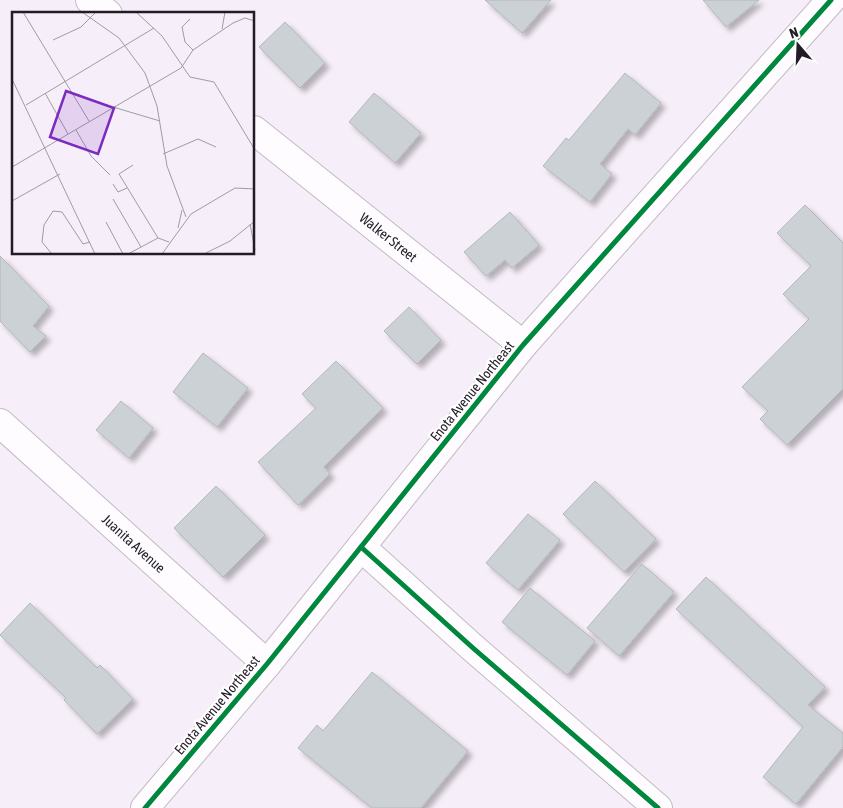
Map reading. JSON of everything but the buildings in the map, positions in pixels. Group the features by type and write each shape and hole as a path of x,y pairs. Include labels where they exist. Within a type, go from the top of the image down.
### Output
{"street":[{"path":"90,0 105,12"},
{"name":"Enota Avenue Northeast","path":"145,808 267,664 523,345 831,0"},
{"name":"Walker Street","path":"255,131 523,345"},
{"name":"Juanita Avenue","path":"0,422 267,664"},
{"path":"361,547 473,648 658,808"}],"cycle path":[{"path":"145,808 267,664 523,345 831,0"},
{"path":"361,547 473,648 658,808"}]}
